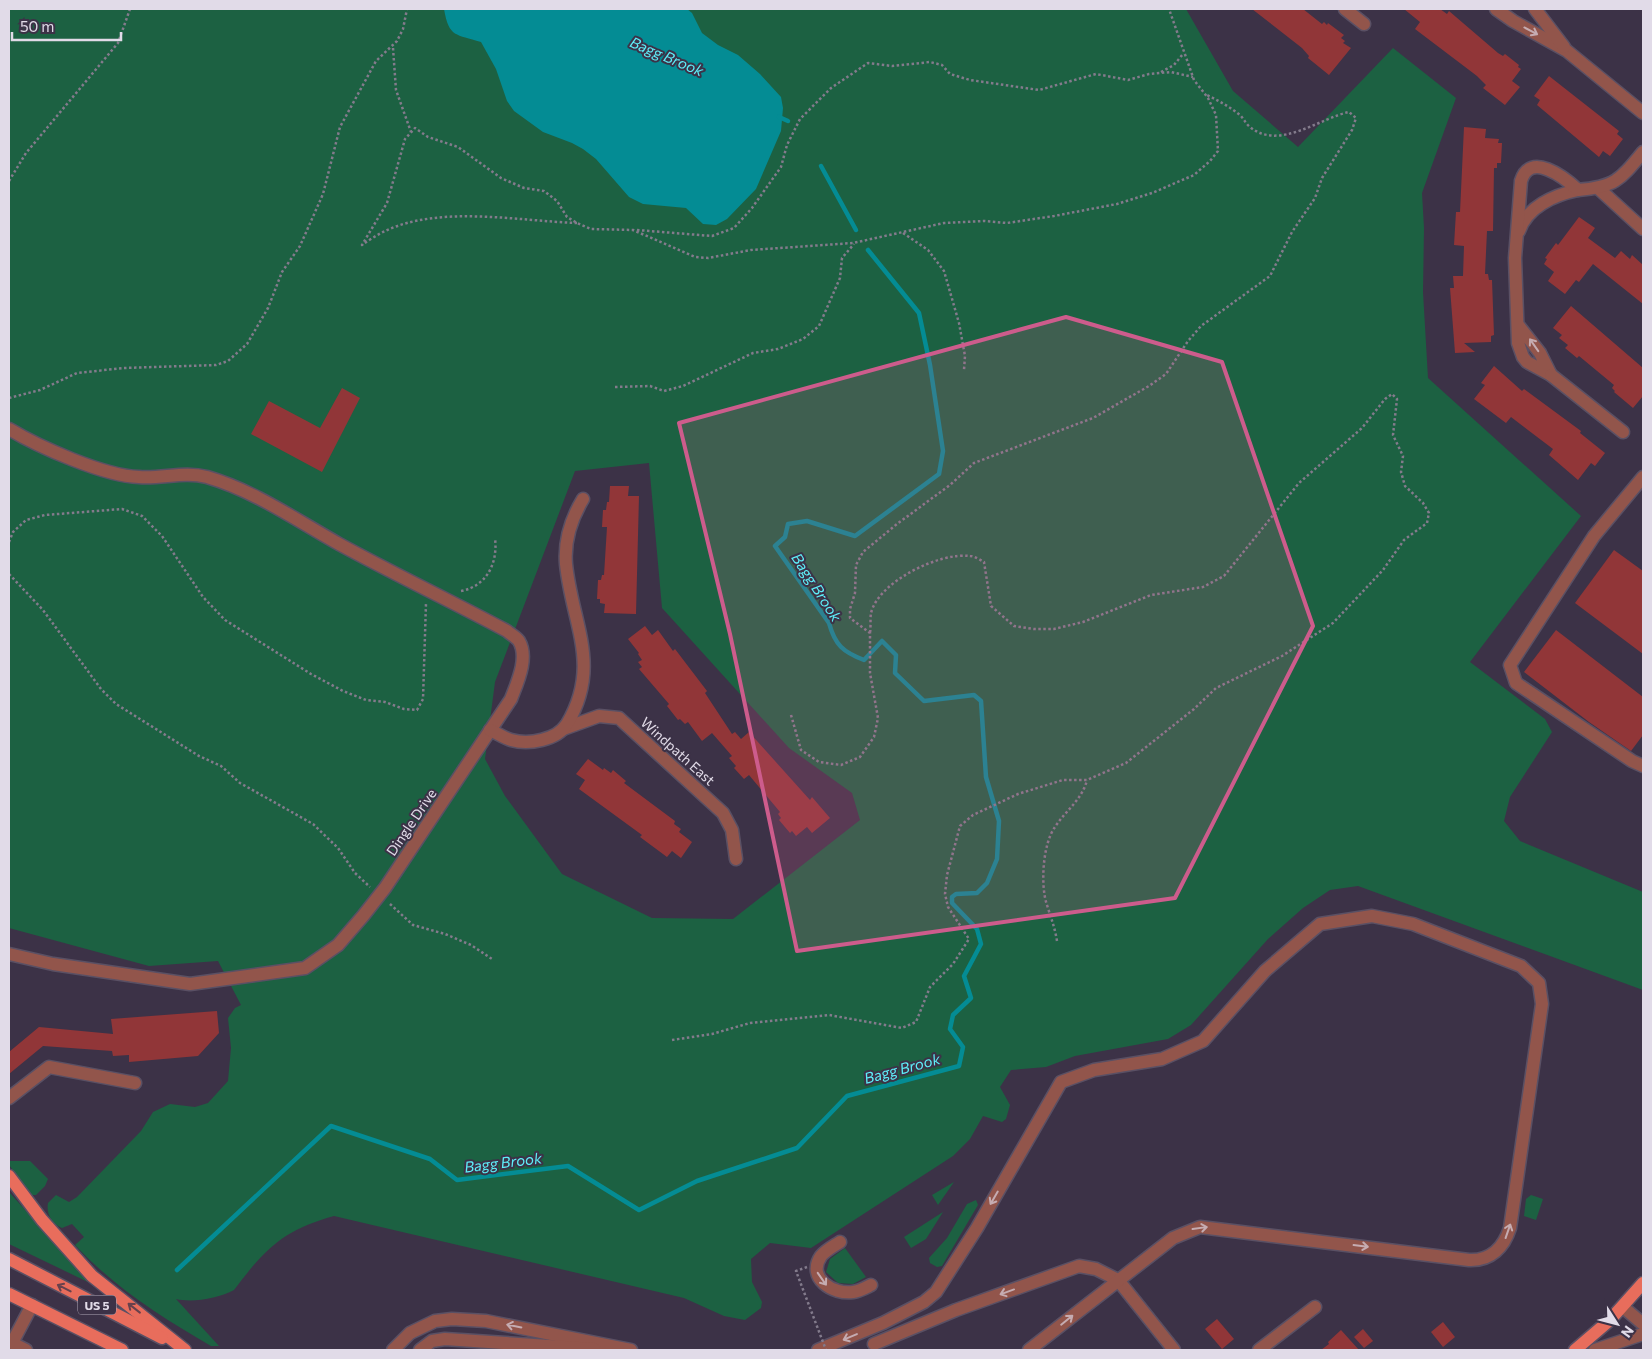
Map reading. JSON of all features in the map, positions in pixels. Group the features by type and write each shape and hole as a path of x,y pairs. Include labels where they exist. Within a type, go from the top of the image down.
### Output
{"main road":[{"path":"9,1176 42,1220 92,1276 186,1350"},
{"name":"US 5","path":"9,1259 186,1350"},
{"path":"1575,1350 1623,1308 1643,1283"},
{"name":"US 5","path":"9,1294 122,1350"}],"street":[{"path":"1345,9 1364,24"},
{"path":"1496,9 1512,21 1566,51 1643,113"},
{"path":"1535,9 1566,51"},
{"path":"1516,241 1524,220 1538,206 1555,196 1578,190 1598,188 1619,179 1643,152"},
{"path":"1578,190 1552,171 1539,167 1527,169 1521,182 1516,241 1518,343 1522,357 1551,375 1623,432"},
{"path":"1598,188 1643,228"},
{"name":"Dingle Drive","path":"9,429 82,462 126,476 151,477 174,474 206,477 246,491 346,547 507,631 519,642 523,661 511,699 379,895 338,945 305,968 190,984 52,964 9,954"},
{"path":"1643,477 1594,536 1510,665 1516,683 1632,761 1643,766"},
{"path":"563,729 578,705 584,680 582,648 566,564 568,531 583,499"},
{"name":"Windpath East","path":"490,730 512,740 538,741 554,736 563,729 599,716 619,718 722,813 732,830 736,859"},
{"path":"818,1350 883,1323 924,1302 940,1287 1061,1082 1094,1070 1162,1058 1203,1041 1265,971 1320,924 1372,916 1413,924 1521,966 1539,983 1542,1004 1510,1228 1504,1242 1491,1255 1482,1259 1469,1260 1200,1227 1172,1238 1029,1350"},
{"path":"9,1098 49,1066 135,1083"},
{"path":"840,1242 824,1253 819,1261 817,1271 820,1279 833,1290 845,1293 859,1291 871,1285"},
{"path":"870,1347 956,1310 1079,1266 1096,1268 1118,1280 1174,1350"},
{"path":"26,1350 12,1343 32,1305"},
{"path":"1258,1350 1315,1307"},
{"path":"1623,1308 1643,1324"},
{"path":"393,1350 410,1333 435,1321 452,1319 486,1321 631,1350"},
{"path":"870,1347 883,1323"},
{"path":"527,1347 534,1330"},
{"path":"1594,1350 1643,1334"},
{"path":"420,1350 432,1341 445,1339 527,1347 623,1350"}],"path":[{"path":"9,181 26,153 118,43 130,9"},
{"path":"9,398 40,390 77,373 124,368 216,364 228,361 237,354 247,344 268,308 282,272 300,246 323,194 340,127 376,61 393,46 403,29 407,9"},
{"path":"633,230 695,257 708,258 750,250 855,243 944,224 984,220 1007,223 1117,204 1152,193 1194,175 1210,162 1218,150 1216,115 1206,95 1193,77 1169,9"},
{"path":"393,46 396,90 411,132"},
{"path":"1159,73 1174,66 1183,53"},
{"path":"576,223 465,217 422,220 386,231 362,245 387,203 405,139 415,128 428,137 458,147 501,178 524,188 544,192 557,201 567,217 591,229 712,236 734,228 761,197 781,167 787,145 800,120 832,88 868,63 892,66 930,62 942,65 950,74 970,80 1039,90 1096,74 1128,80 1171,72 1193,77"},
{"path":"870,633 850,618 850,609 855,593 856,565 863,552 896,524 950,486 974,463 1093,418 1166,374 1200,326 1270,276 1292,232 1315,198 1322,178 1352,130 1356,118 1349,112 1290,133 1272,136 1262,134 1250,127 1240,115 1221,102 1206,95"},
{"path":"903,233 928,250 944,270 959,323 965,356 964,370"},
{"path":"615,387 650,386 664,391 683,386 753,353 778,349 803,339 819,326 840,278 842,258 855,243"},
{"path":"672,1040 712,1034 750,1023 829,1015 902,1028 916,1022 930,987 958,956 970,939 948,907 945,894 947,875 960,826 976,813 1018,794 1063,780 1087,780 1126,763 1182,720 1216,688 1282,656 1333,623 1383,570 1404,540 1427,523 1429,513 1405,486 1401,472 1403,456 1393,435 1397,399 1392,394 1385,399 1362,428 1300,483 1224,576 1203,587 1151,595 1083,622 1054,629 1014,626 992,606 984,562 972,556 956,556 904,574 888,588 872,612 870,662 878,718 874,737 860,757 841,765 819,762 801,750 791,715"},
{"path":"9,542 14,532 26,520 45,515 122,509 142,516 162,536 203,596 225,620 311,674 343,691 366,700 385,702 404,709 416,710 423,699 426,602 436,594"},
{"path":"457,592 475,588 489,572 497,553 495,538"},
{"path":"9,574 43,610 101,689 116,704 192,751 221,766 240,783 313,824 338,848 355,873 413,925 471,945 492,959"},
{"path":"1057,941 1054,920 1046,904 1044,885 1048,836 1084,792 1087,780"},
{"path":"807,1267 796,1271 826,1350"}],"highlighted area":[{"path":"1066,317 1222,362 1313,626 1175,898 797,951 730,634 679,423"}],"shaded area":[{"path":"9,9 1186,9 1233,91 1298,147 1393,48 1456,98 1422,193 1424,228 1423,292 1428,378 1581,516 1470,662 1545,719 1552,732 1510,797 1504,821 1520,841 1643,892 1643,990 1358,886 1330,890 1303,908 1268,939 1191,1025 1168,1039 1075,1056 1046,1067 1011,1070 1000,1087 1010,1105 1006,1119 1002,1122 983,1116 970,1139 953,1156 811,1248 770,1243 751,1259 752,1282 762,1302 761,1308 745,1320 724,1316 684,1298 334,1216 301,1228 276,1243 256,1263 234,1290 206,1299 176,1299 219,1346 211,1346 174,1324 122,1288 90,1260 75,1245 84,1237 72,1224 62,1228 55,1224 49,1215 48,1203 56,1195 69,1202 77,1197 141,1131 153,1112 170,1104 195,1107 208,1103 228,1081 231,1048 228,1018 235,1008 241,1005 218,961 149,966 9,928","holes":["649,463 662,608 789,748 852,793 860,820 733,919 652,918 562,874 505,796 485,759 495,682 575,471"]},
{"path":"9,1161 30,1161 48,1179 45,1186 36,1195 32,1195 9,1165"},
{"path":"954,1182 938,1205 932,1195"},
{"path":"9,1192 92,1284 9,1244"},
{"path":"1531,1195 1543,1199 1536,1220 1524,1216 1526,1199"},
{"path":"976,1200 978,1205 942,1266 937,1267 930,1263 929,1258 947,1238 967,1204"},
{"path":"943,1212 926,1239 911,1248 904,1237"},
{"path":"845,1248 866,1277 853,1284 838,1283 826,1272 830,1259"}],"water":[{"path":"444,9 687,9 692,13 702,33 718,45 738,55 760,74 781,97 783,108 781,131 756,189 727,219 716,225 703,224 686,208 643,204 629,197 596,159 583,149 543,132 514,111 507,101 496,69 481,42 460,36 451,30"}],"building":[{"path":"1252,9 1303,9 1322,24 1324,22 1327,25 1328,23 1344,35 1341,38 1345,41 1343,43 1351,48 1329,75 1308,58 1309,56 1302,48"},
{"path":"1404,9 1440,9 1447,14 1449,11 1498,53 1503,56 1505,54 1519,65 1518,67 1521,69 1512,81 1520,87 1505,105 1483,88 1486,85 1477,76 1415,29 1420,22"},
{"path":"1549,76 1619,131 1617,134 1623,139 1610,156 1603,151 1599,157 1537,105 1540,100 1534,96"},
{"path":"1464,127 1486,129 1485,138 1499,139 1498,143 1502,143 1501,163 1497,163 1497,168 1494,168 1493,231 1487,231 1485,274 1488,274 1489,280 1492,280 1494,335 1491,336 1491,342 1464,343 1475,352 1455,353 1450,288 1454,288 1453,276 1463,276 1464,246 1454,245 1456,212 1460,212"},
{"path":"1579,217 1595,228 1588,238 1615,258 1621,251 1630,259 1632,255 1643,265 1643,304 1593,264 1579,282 1576,280 1565,294 1548,281 1554,272 1544,264 1547,259 1545,258 1556,243 1558,245"},
{"path":"1571,306 1643,368 1643,396 1633,408 1614,392 1612,388 1614,385 1579,356 1577,358 1565,348 1568,345 1559,338 1562,335 1553,328"},
{"path":"1494,366 1522,391 1524,389 1581,431 1580,433 1605,453 1595,466 1591,463 1578,480 1549,455 1553,449 1511,417 1506,423 1474,399 1485,385 1481,383"},
{"path":"342,388 360,398 322,472 251,434 269,401 320,428"},
{"path":"610,486 629,486 628,496 639,496 636,614 604,613 605,604 600,603 600,599 597,599 598,580 601,580 602,575 604,575 607,527 602,527 603,510 606,510 607,502 609,502"},
{"path":"1614,550 1643,571 1643,654 1575,603"},
{"path":"645,626 652,635 658,630 673,651 675,649 707,691 705,693 732,734 735,732 741,739 749,732 810,800 812,797 830,818 812,833 807,827 796,836 792,831 790,833 779,820 781,818 778,814 780,812 749,775 744,779 734,768 736,766 729,758 732,756 712,733 702,741 688,722 685,724 680,719 678,720 667,706 669,704 639,669 642,667 638,662 642,660 628,639"},
{"path":"1556,630 1643,697 1643,735 1631,751 1589,722 1524,672"},
{"path":"588,759 603,770 604,768 611,773 613,770 626,781 624,783 675,821 674,824 681,829 679,832 692,842 681,858 672,851 667,857 640,837 642,835 579,789 585,780 576,774"},
{"path":"217,1011 219,1033 198,1056 129,1062 129,1055 113,1056 112,1051 43,1046 9,1074 9,1052 39,1027 113,1034 111,1019"},
{"path":"1217,1319 1234,1339 1222,1349 1205,1329"},
{"path":"1443,1322 1455,1337 1443,1347 1431,1332"},
{"path":"1363,1329 1373,1341 1364,1348 1354,1337"},
{"path":"1341,1330 1359,1350 1321,1350 1329,1344 1328,1342"}],"waterway":[{"name":"Bagg Brook","path":"779,117 788,121"},
{"name":"Bagg Brook","path":"821,166 856,230"},
{"name":"Bagg Brook","path":"177,1270 331,1126 430,1159 457,1180 568,1166 639,1210 697,1181 797,1148 847,1096 959,1066 963,1047 950,1029 953,1015 971,998 964,976 981,944 977,929 952,903 952,897 956,894 977,893 987,883 997,859 999,821 986,777 981,701 974,695 924,701 895,673 896,655 882,641 864,660 845,651 834,637 829,623 775,546 785,537 788,524 807,521 855,536 939,474 943,451 930,365 919,313 868,250"}]}
